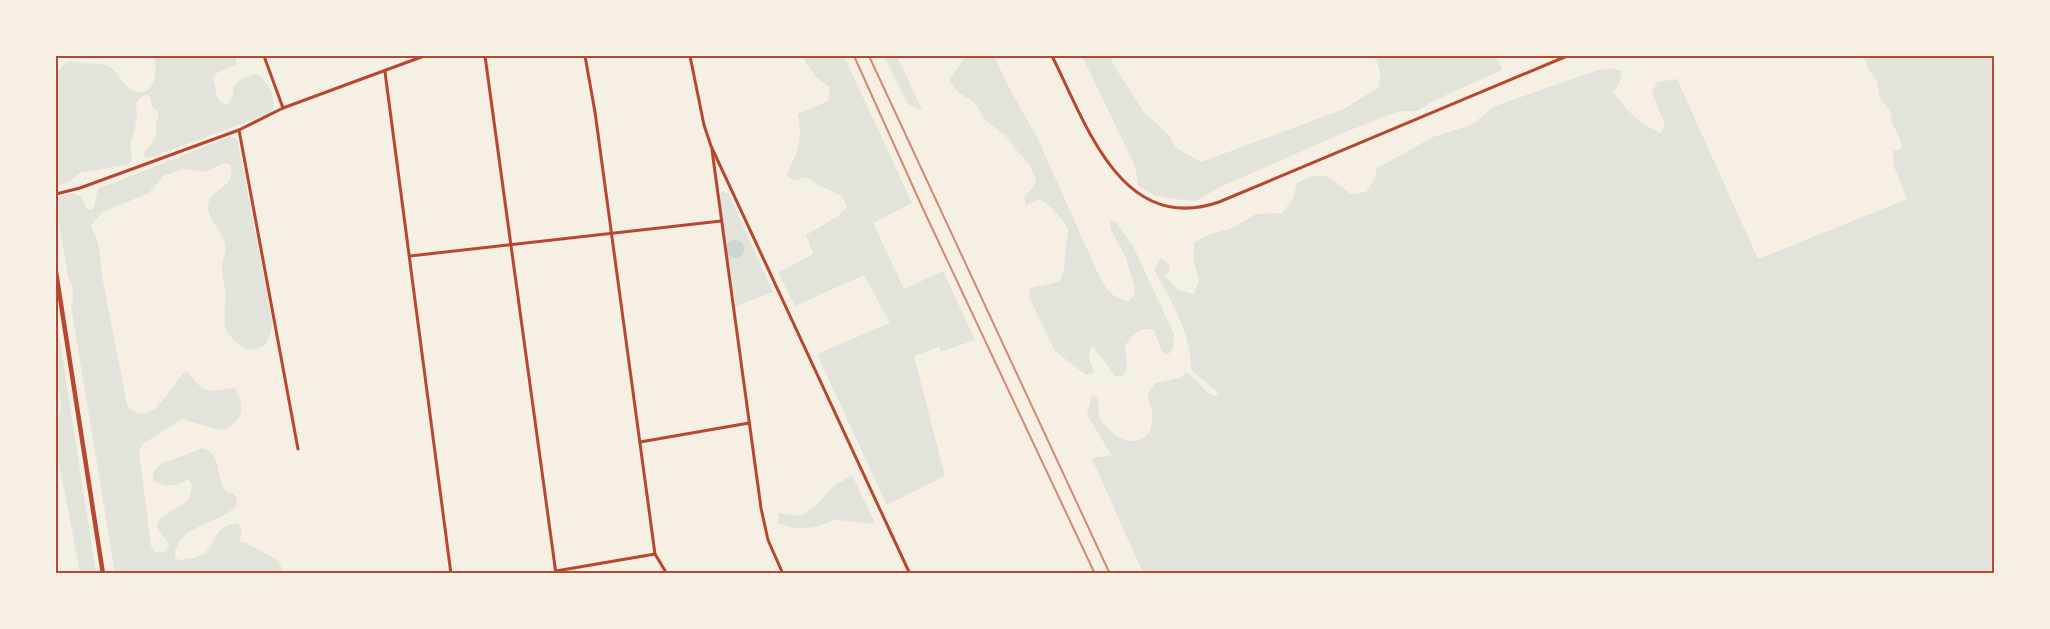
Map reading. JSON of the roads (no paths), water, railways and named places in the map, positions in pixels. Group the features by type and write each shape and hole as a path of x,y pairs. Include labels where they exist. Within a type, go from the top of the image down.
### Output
{"main road":[{"path":"56,272 103,573"}],"street":[{"path":"264,56 283,108"},
{"path":"408,56 410,61"},
{"path":"56,194 80,188 239,130 283,108 424,56"},
{"path":"485,56 556,573 655,554"},
{"path":"585,56 595,112 655,554 667,573"},
{"path":"690,56 704,125 711,146 910,573"},
{"path":"1052,56 1112,170 1126,185 1151,200 1183,208 1209,206 1567,56"},
{"path":"385,72 451,573"},
{"path":"239,130 298,449"},
{"path":"711,146 764,526 783,573"},
{"path":"716,186 723,182 729,183"},
{"path":"410,256 721,221"},
{"path":"640,442 749,423"}],"railway":[{"path":"854,56 924,211 1095,574"},
{"path":"869,56 1110,574"}]}
